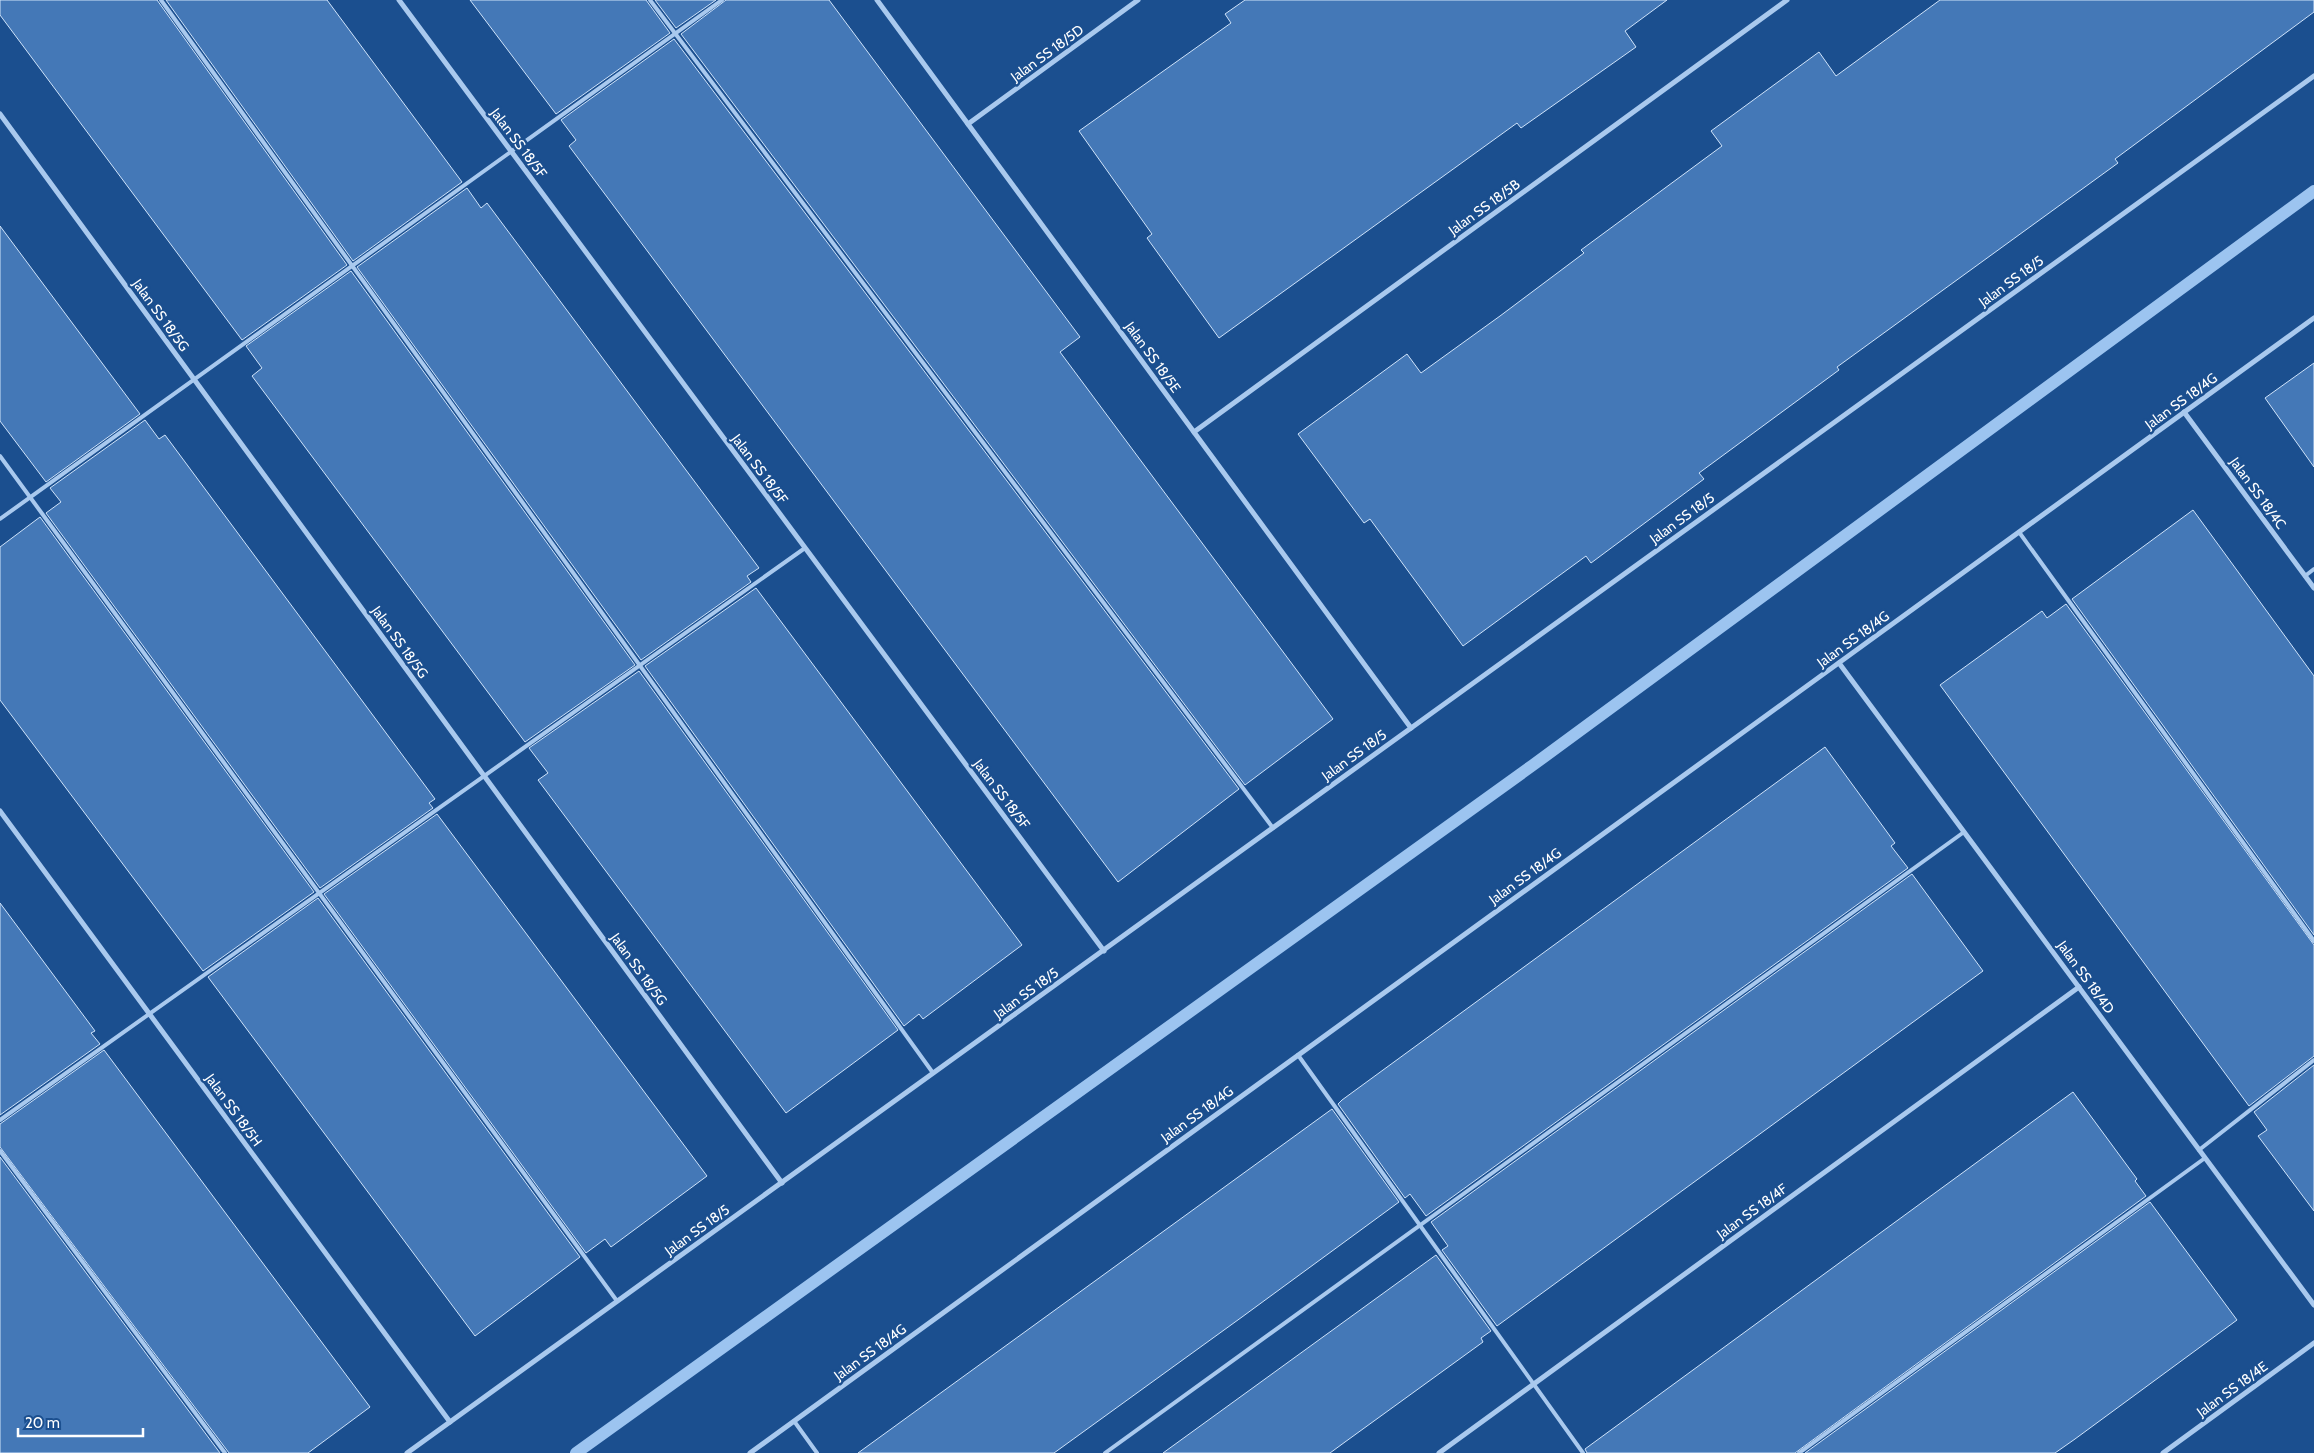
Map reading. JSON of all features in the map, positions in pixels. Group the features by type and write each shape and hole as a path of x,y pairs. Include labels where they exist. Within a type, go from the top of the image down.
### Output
{"street":[{"name":"Jalan SS 18/5F","path":"399,0 1104,951"},
{"name":"Jalan SS 18/5E","path":"877,0 1411,728"},
{"name":"Jalan SS 18/5D","path":"968,124 1138,0"},
{"name":"Jalan SS 18/5B","path":"1194,432 1787,0"},
{"name":"Jalan SS 18/5","path":"407,1453 2314,76"},
{"name":"Jalan SS 18/5G","path":"0,114 782,1183"},
{"name":"Jalan SS 18/4G","path":"750,1453 2314,318"},
{"name":"Jalan SS 18/4C","path":"2184,412 2314,588"},
{"name":"Jalan SS 18/4D","path":"1839,663 2314,1305"},
{"name":"Jalan SS 18/5H","path":"0,811 450,1422"},
{"name":"Jalan SS 18/4F","path":"1439,1453 2079,987"},
{"name":"Jalan SS 18/4E","path":"2163,1453 2314,1343"}],"lane":[{"path":"161,0 933,1073"},
{"path":"650,0 1272,828"},
{"path":"0,519 722,0"},
{"path":"0,456 617,1302"},
{"path":"2019,532 2314,941"},
{"path":"0,1120 805,548"},
{"path":"2305,576 2314,569"},
{"path":"1106,1453 1964,832"},
{"path":"1298,1055 1583,1453"},
{"path":"2199,1150 2314,1060"},
{"path":"0,1151 225,1453"},
{"path":"1799,1453 2205,1158"},
{"path":"794,1421 817,1453"}],"building":[{"path":"0,0 157,0 347,265 242,340 0,15"},
{"path":"166,0 327,0 462,182 353,261"},
{"path":"470,0 646,0 670,33 556,114"},
{"path":"655,0 716,0 676,28"},
{"path":"726,0 829,0 1080,337 1060,352 1333,719 1245,785 681,34"},
{"path":"1245,0 1667,0 1625,31 1636,47 1521,128 1517,123 1219,338 1147,238 1152,234 1079,131 1231,23 1225,14"},
{"path":"1940,0 2314,0 2314,12 2115,159 2118,163 1837,367 1839,370 1699,473 1704,479 1591,563 1586,556 1463,646 1370,519 1364,523 1298,434 1407,354 1421,373 1500,316 1584,253 1581,250 1722,146 1711,131 1819,52 1836,76"},
{"path":"674,39 1239,789 1118,882 569,146 576,140 561,120"},
{"path":"467,188 481,208 487,203 759,568 747,576 751,582 641,660 357,267"},
{"path":"0,226 140,414 46,482 0,421"},
{"path":"351,271 635,665 525,742 252,376 262,368 246,346"},
{"path":"2314,363 2314,467 2265,398"},
{"path":"145,420 159,439 165,435 435,799 429,803 433,808 320,888 46,513 61,502 50,488"},
{"path":"2193,510 2314,676 2314,935 2072,599"},
{"path":"40,517 314,892 203,971 0,700 0,547"},
{"path":"756,588 1022,945 923,1019 919,1014 904,1026 645,666"},
{"path":"2066,604 2314,945 2314,1056 2249,1106 1940,685 2042,611 2047,618"},
{"path":"639,671 898,1030 786,1113 538,780 548,773 529,748"},
{"path":"1825,747 1895,843 1891,846 1908,868 1426,1216 1410,1194 1405,1198 1338,1104"},
{"path":"437,814 707,1176 611,1247 605,1239 586,1253 324,894"},
{"path":"1912,874 1983,971 1497,1326 1442,1250 1448,1246 1431,1222"},
{"path":"318,898 580,1257 475,1336 208,977"},
{"path":"0,903 95,1031 91,1033 100,1044 0,1115"},
{"path":"104,1050 370,1407 308,1453 229,1453 0,1147 0,1124"},
{"path":"2314,1065 2314,1211 2258,1136 2267,1130 2254,1112"},
{"path":"2073,1092 2137,1179 2135,1181 2146,1196 1795,1453 1587,1453 1585,1449"},
{"path":"1332,1109 1399,1202 1242,1317 1054,1453 858,1453"},
{"path":"0,1157 220,1453 0,1453"},
{"path":"2150,1202 2237,1320 2075,1439 2055,1453 1805,1453"},
{"path":"1436,1255 1491,1331 1481,1338 1483,1342 1330,1453 1163,1453"}],"waterway":[{"path":"576,1453 1533,765 2314,191"}]}
